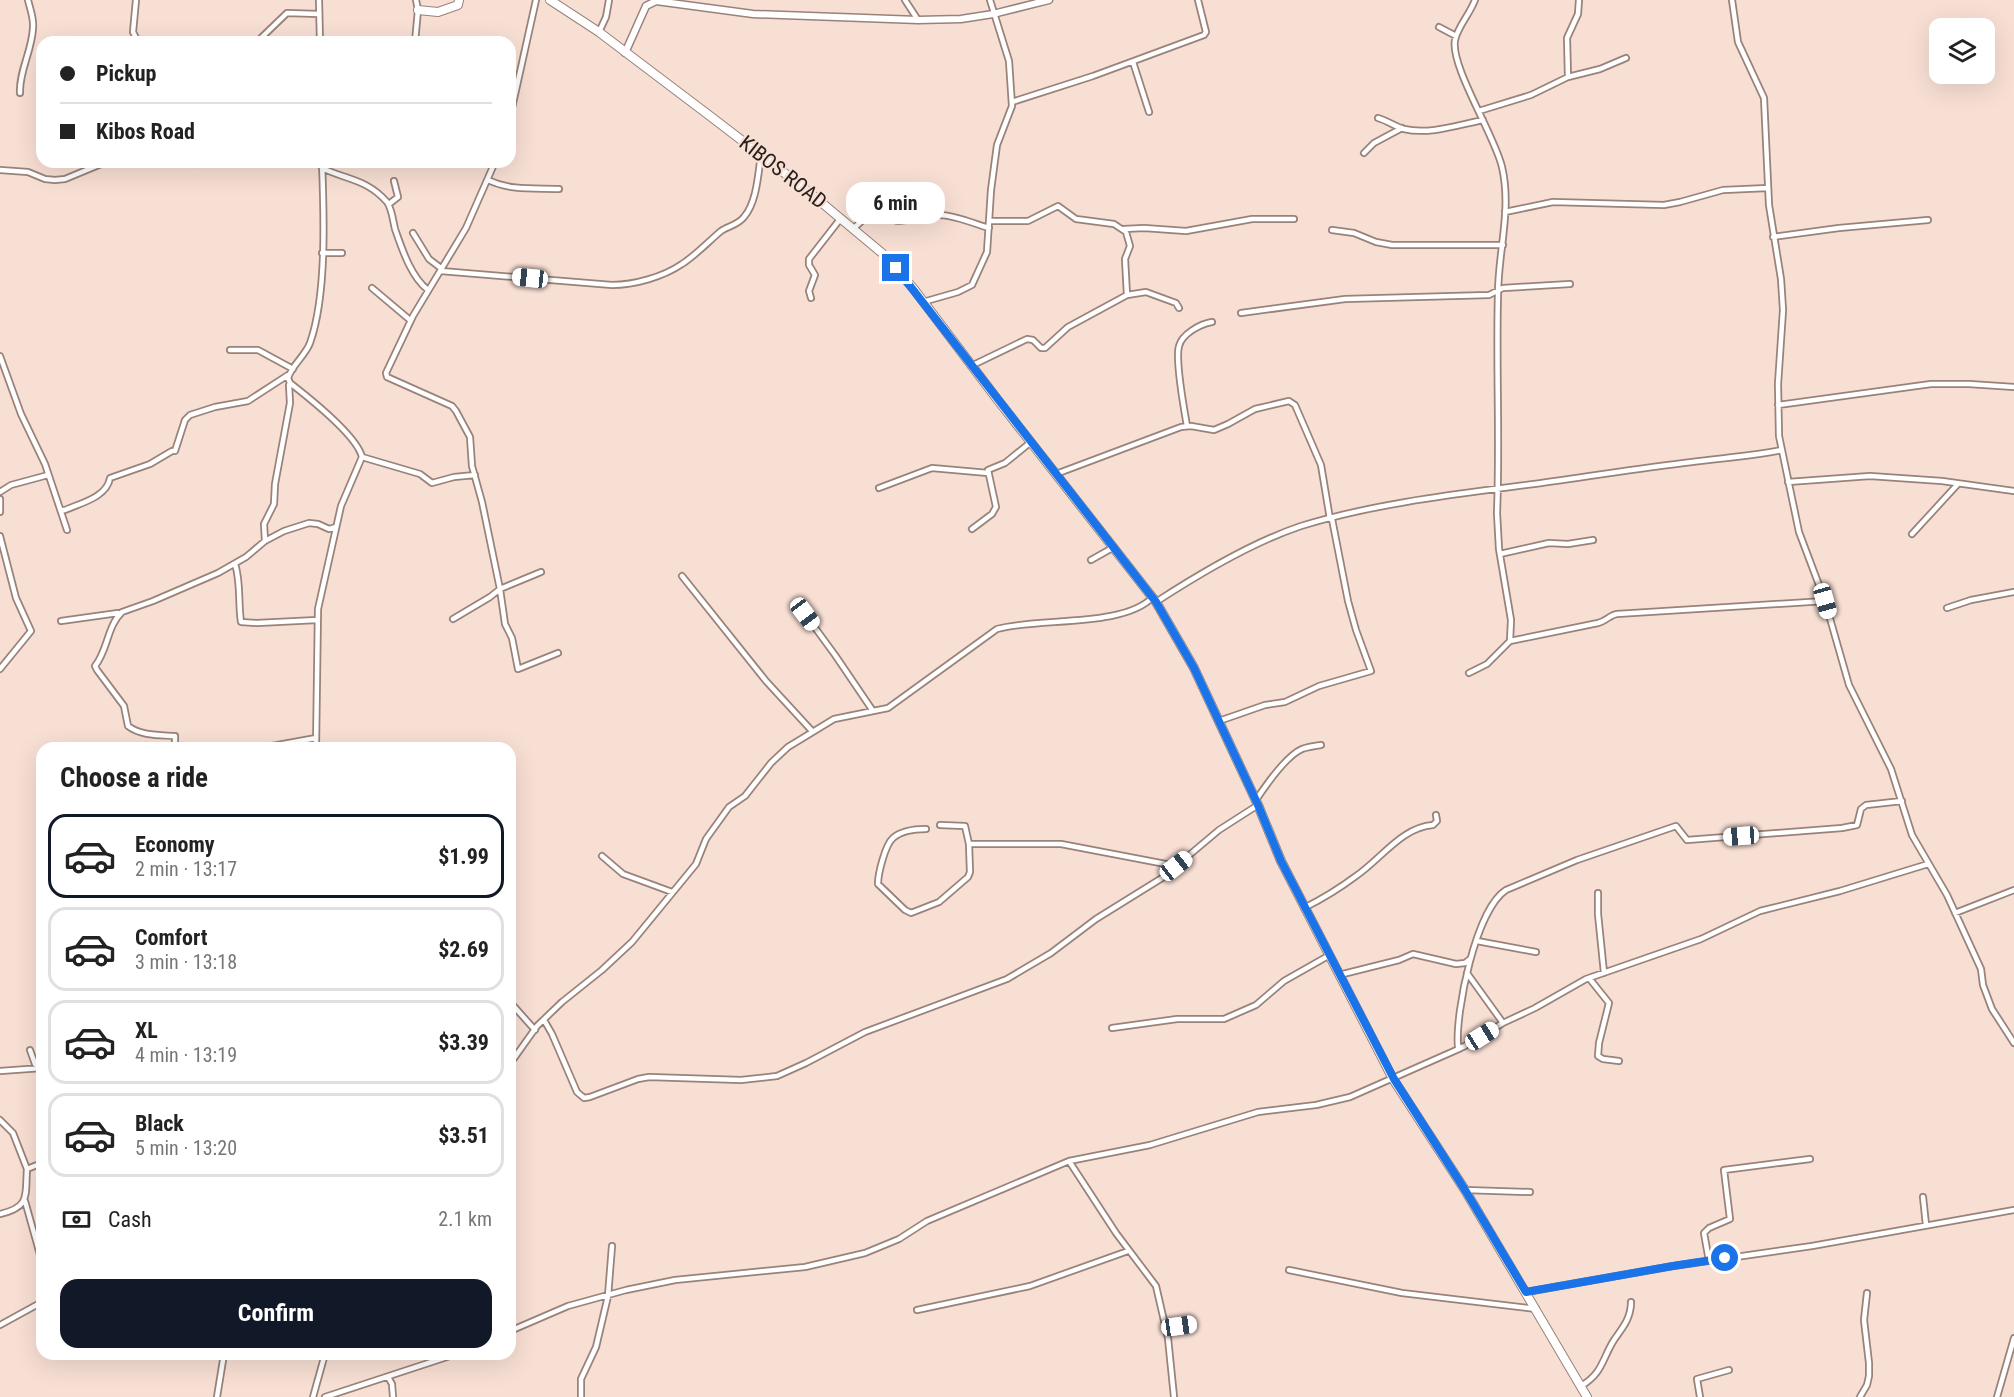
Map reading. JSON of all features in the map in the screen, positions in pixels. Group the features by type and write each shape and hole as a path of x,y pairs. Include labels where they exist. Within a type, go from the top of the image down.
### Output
{"main road":[{"path":"418,10 438,12 458,5 459,0"},
{"name":"KIBOS ROAD","path":"550,0 599,32 761,155 854,228 889,261 1154,599 1194,668 1257,802 1281,861 1328,956 1394,1079 1465,1190 1587,1397"}],"street":[{"path":"20,93 21,78 30,49 33,27 28,0"},
{"path":"134,36 132,32 136,0"},
{"path":"319,0 320,36"},
{"path":"416,0 418,10 416,36"},
{"path":"516,90 536,0"},
{"path":"599,32 606,17 609,0"},
{"path":"905,0 918,20"},
{"path":"923,302 958,292 972,285 985,260 997,145 1012,102 1009,61 990,0"},
{"path":"625,53 646,6 656,1 753,14 918,20 961,19 993,14 1049,0"},
{"path":"1012,102 1133,62 1204,35 1206,32 1198,0"},
{"path":"1475,0 1456,36 1454,50 1499,153 1505,186 1503,245 1498,292 1499,488 1497,513 1500,554 1511,620 1510,641"},
{"path":"1568,77 1568,38 1578,14 1579,0"},
{"path":"1732,0 1738,42 1764,98 1768,188 1783,310 1778,405 1779,436 1803,545 1825,601 1849,685 1891,769 1912,836 1945,890 1982,969 1983,985 1992,1009 2014,1042"},
{"path":"263,36 287,13 320,14"},
{"path":"1439,27 1456,36"},
{"path":"1479,111 1539,92 1568,77 1599,69 1626,58"},
{"path":"1133,62 1149,112"},
{"path":"1378,118 1393,122 1402,128 1421,130 1483,120"},
{"path":"1364,153 1374,143 1402,128"},
{"path":"413,233 429,259 441,270 619,285 664,273 683,264 721,232 745,217 753,198 761,155"},
{"path":"0,170 28,172 45,179 55,180 65,179 92,168"},
{"path":"61,510 96,496 109,484 110,478 150,464 174,451 190,415 215,407 248,401 288,375 306,352 316,321 321,286 322,168"},
{"path":"327,168 339,176 366,184 389,204 395,228 410,266 428,290"},
{"path":"493,168 466,228 410,320 386,376 454,408 470,437 475,476 500,589 505,624 512,638 518,669 558,653"},
{"path":"488,180 512,189 559,189"},
{"path":"389,204 398,197 394,181"},
{"path":"1505,212 1553,202 1664,205 1723,190 1768,188"},
{"path":"989,221 1028,221 1058,206 1076,219 1105,222 1123,229 1186,231 1252,219 1294,219"},
{"path":"854,228 874,210 887,220 897,222 939,214 989,228"},
{"path":"811,298 809,291 815,275 808,259 841,218"},
{"path":"1773,237 1928,220"},
{"path":"1123,229 1130,246 1125,259 1127,295"},
{"path":"1332,230 1354,233 1376,242 1392,244 1503,245"},
{"path":"322,253 342,253"},
{"path":"1241,313 1346,299 1489,295 1503,288 1570,284"},
{"path":"372,288 410,320"},
{"path":"971,366 1027,339 1045,348 1068,327 1127,295 1149,293 1176,303 1179,308"},
{"path":"1187,426 1178,359 1179,346 1181,341 1196,328 1212,322"},
{"path":"230,350 258,350 293,369"},
{"path":"0,356 21,414 48,475 67,530"},
{"path":"265,541 264,524 272,511 275,498 275,484 290,403 288,375"},
{"path":"290,383 319,406 341,428 360,450 362,457 341,506 318,620 316,742"},
{"path":"1778,405 1932,384 2014,387"},
{"path":"1056,474 1187,426 1214,430 1257,408 1280,402 1292,402 1321,465 1351,611 1371,671 1318,686 1284,702 1265,705 1219,721"},
{"path":"988,473 991,469 1005,463 1031,442"},
{"path":"516,1056 535,1030 562,1002 632,942 696,864 706,839 729,807 745,796 771,763 788,747 834,719 858,716 888,708 997,629 1047,621 1084,621 1141,607 1203,572 1301,526 1375,508 1693,461 1751,457 1782,450"},
{"path":"362,457 420,474 434,483 454,477 475,476"},
{"path":"879,488 932,468 988,473"},
{"path":"972,529 992,514 996,507 988,473"},
{"path":"0,492 11,484 48,475"},
{"path":"1788,482 1870,476 1942,481 2014,491"},
{"path":"1912,534 1957,484"},
{"path":"0,499 0,512"},
{"path":"61,621 121,612 197,583 235,564 254,552 265,541 284,531 309,523 329,529 336,527"},
{"path":"0,536 16,598 31,632 0,669"},
{"path":"1500,554 1549,543 1568,544 1593,540"},
{"path":"1091,560 1114,548"},
{"path":"235,564 238,572 238,604 241,622 318,620"},
{"path":"453,619 500,589 541,572"},
{"path":"682,576 766,681 812,731"},
{"path":"1947,608 1971,600 2014,592"},
{"path":"1469,673 1487,664 1510,641 1598,623 1612,615 1825,601"},
{"path":"121,612 114,623 103,655 95,666 124,706 128,726 136,731 175,736 175,742"},
{"path":"805,614 873,711"},
{"path":"294,742 316,738"},
{"path":"544,1020 577,1092 584,1098 649,1077 741,1080 777,1076 806,1064 865,1032 1007,979 1051,953 1096,920 1144,890 1257,802 1284,765 1297,752 1303,748 1321,745"},
{"path":"1461,1048 1458,1047 1457,1042 1460,1008 1470,959 1483,922 1499,896 1506,890 1577,860 1676,826 1687,840 1842,828 1857,825 1861,809 1866,805 1902,801"},
{"path":"1305,908 1356,877 1402,837 1425,826 1433,825 1437,821 1436,815"},
{"path":"926,829 914,829 893,838 885,853 878,876 878,884 905,910 911,912 939,902 968,878 970,872 969,844 965,826 940,825"},
{"path":"969,844 1061,844 1176,866"},
{"path":"602,856 623,874 672,892"},
{"path":"516,1328 568,1306 626,1290 659,1283 805,1267 865,1253 899,1239 927,1221 1069,1161 1150,1145 1258,1112 1333,1102 1394,1079 1461,1048 1589,978 1701,939 1760,911 1840,891 1928,864"},
{"path":"1955,913 2014,890"},
{"path":"1598,892 1604,973"},
{"path":"1477,941 1536,952"},
{"path":"1339,975 1413,954 1456,964 1465,963 1470,959"},
{"path":"1112,1028 1177,1018 1224,1019 1256,1005 1284,981 1328,956"},
{"path":"1467,973 1503,1023"},
{"path":"1589,978 1609,1003 1599,1043 1599,1056 1603,1059 1619,1061"},
{"path":"516,1009 535,1030"},
{"path":"30,1050 36,1065"},
{"path":"0,1071 36,1068"},
{"path":"0,1120 13,1133 27,1169 25,1201 36,1240"},
{"path":"1709,1261 1704,1233 1709,1228 1730,1219 1724,1170 1810,1159"},
{"path":"1069,1161 1128,1251 1156,1286 1166,1328 1174,1397"},
{"path":"27,1169 36,1165"},
{"path":"1465,1190 1530,1192"},
{"path":"1923,1197 1926,1225"},
{"path":"0,1214 18,1208 25,1201"},
{"path":"1526,1292 2014,1210"},
{"path":"581,1397 581,1379 596,1347 608,1296 612,1246"},
{"path":"917,1310 1026,1287 1128,1251"},
{"path":"1289,1270 1402,1293 1536,1309"},
{"path":"1860,1397 1869,1376 1864,1320 1867,1293"},
{"path":"1581,1386 1590,1380 1603,1365 1611,1346 1629,1316 1631,1302"},
{"path":"0,1325 36,1305"},
{"path":"1166,1328 1192,1324"},
{"path":"1997,1397 2014,1338"},
{"path":"217,1397 223,1360"},
{"path":"313,1397 323,1360"},
{"path":"325,1397 438,1360"},
{"path":"1700,1397 1697,1378 1729,1370"},
{"path":"386,1378 389,1377 391,1381 393,1397"}],"route":[{"path":"896,268 1156,602 1194,668 1258,805 1281,861 1328,956 1394,1079 1465,1190 1526,1292 1725,1258"}]}
